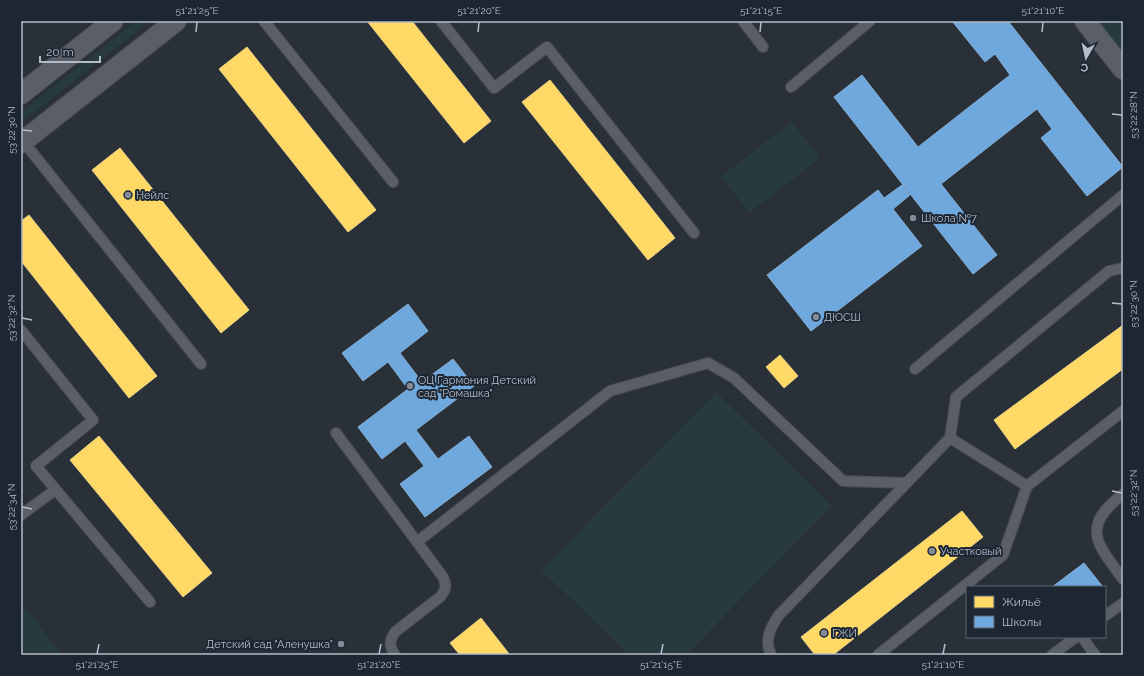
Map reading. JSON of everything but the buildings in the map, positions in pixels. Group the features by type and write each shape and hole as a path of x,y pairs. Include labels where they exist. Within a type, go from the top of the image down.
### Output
{"street":[{"path":"21,94 113,21"},
{"path":"22,142 176,21"},
{"path":"1085,21 1123,69"}],"lane":[{"path":"264,21 393,182"},
{"path":"441,21 494,88 547,47 694,232"},
{"path":"743,21 764,47"},
{"path":"791,87 870,21"},
{"path":"22,142 201,364"},
{"path":"915,369 1123,195"},
{"path":"771,655 767,639 772,625 779,615 950,438 956,397 1109,271 1123,268"},
{"path":"21,330 93,420 36,466 150,602"},
{"path":"417,542 610,392 708,364 734,378 843,481 906,483"},
{"path":"878,655 1003,555 1026,486 1123,411"},
{"path":"336,433 444,577 446,584 446,591 440,597 395,632 390,640 390,647 395,655"},
{"path":"950,438 1026,486"},
{"path":"21,515 55,490"},
{"path":"1123,494 1102,516 1098,524 1096,536 1101,550 1123,578"},
{"path":"1106,615 1123,603"},
{"path":"1052,655 1075,638"},
{"path":"1083,638 1095,655"}],"green space":[{"path":"136,21 150,21 21,123 21,112"},
{"path":"1099,21 1123,21 1123,52"},
{"path":"792,122 820,158 749,213 721,176"},
{"path":"716,392 832,506 686,655 629,655 541,570"},
{"path":"26,608 62,655 21,655 21,612"}],"place":[{"name":"Нейлс","path":"128,195"},
{"name":"Школа №7","path":"913,218"},
{"name":"ДЮСШ","path":"816,317"},
{"name":"ОЦ Гармония Детский сад \"Ромашка\"","path":"410,386"},
{"name":"Участковый","path":"932,551"},
{"name":"ГЖИ","path":"824,633"},
{"name":"Детский сад \"Аленушка\"","path":"341,644"}]}
